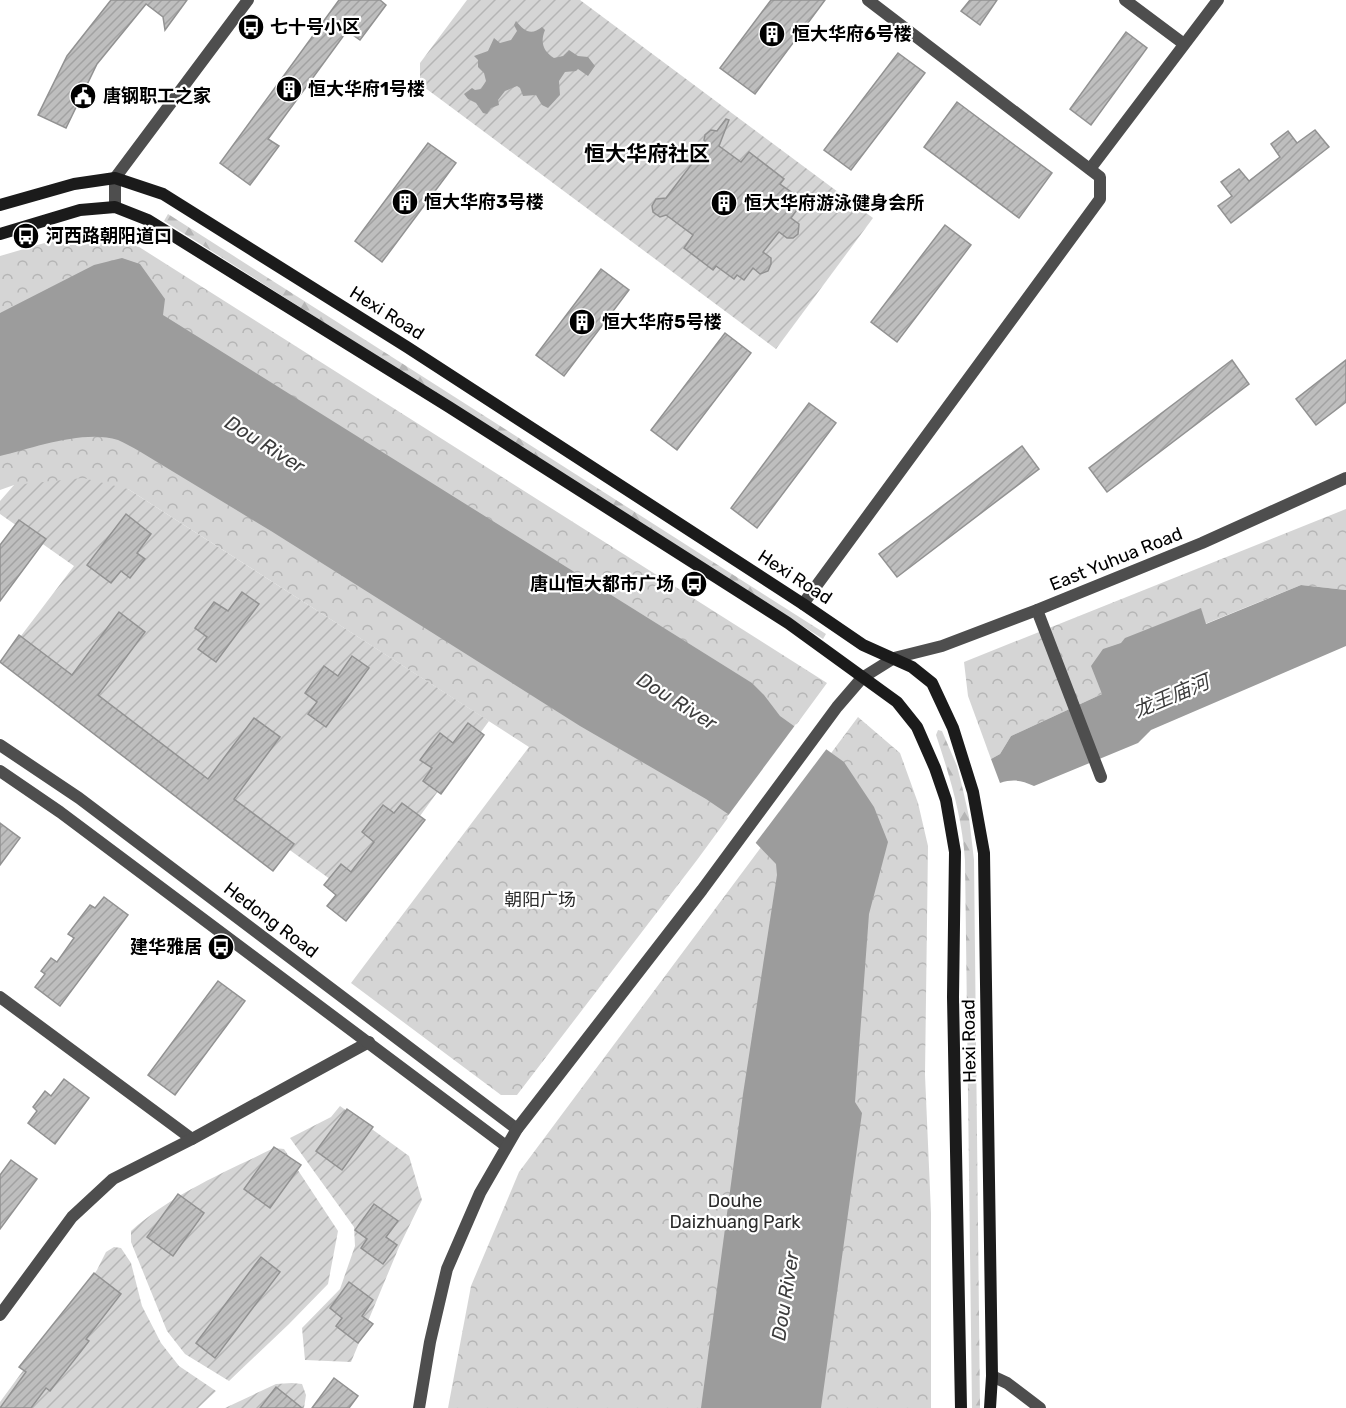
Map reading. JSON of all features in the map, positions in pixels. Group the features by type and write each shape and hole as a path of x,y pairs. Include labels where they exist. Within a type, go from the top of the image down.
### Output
{"main road":[{"name":"Hexi Road","path":"0,205 74,184 114,178 163,194 397,340 863,645 912,667 932,683 954,728 973,792 984,853 992,1376 990,1408"},
{"name":"Hexi Road","path":"0,234 80,210 115,207 148,220 449,407 788,623 897,702 917,727 935,768 946,800 955,852 953,997 962,1408"}],"street":[{"path":"115,207 114,178 248,0"},
{"path":"803,604 1100,199 1100,177 868,0"},
{"path":"1125,0 1184,44"},
{"path":"1090,169 1218,0"},
{"name":"East Yuhua Road","path":"517,1129 730,853 837,707 862,678 894,658 942,646 1037,610 1202,543 1346,478"},
{"path":"1037,610 1101,777"},
{"name":"Hedong Road","path":"0,745 79,798 517,1129"},
{"path":"0,771 60,812 506,1146"},
{"path":"0,997 192,1139"},
{"path":"0,1315 72,1217 114,1179 369,1042"},
{"path":"419,1408 429,1342 447,1269 480,1193 517,1129"},
{"path":"992,1376 1007,1383 1040,1408"}],"green space":[{"path":"467,0 580,0 873,218 776,349 420,84 420,63"},
{"path":"168,214 826,634 823,639 164,221"},
{"name":"朝阳广场","path":"82,232 105,235 136,245 827,683 697,860 517,1095 501,1095 351,983 529,747 128,489 14,485 0,490 0,256"},
{"path":"83,478 128,489 489,721 359,900 11,649 74,566 0,514 0,501 14,485"},
{"path":"1346,509 1346,590 1301,585 1205,624 1201,609 1102,694 1011,736 1000,754 991,759 968,696 964,662"},
{"name":"Douhe Daizhuang Park","path":"858,717 900,753 918,803 928,846 925,1075 931,1213 931,1408 448,1408 471,1286 519,1172"},
{"path":"938,730 942,731 957,766 969,817 974,860 980,1408 972,1408 965,860 951,781 936,735"},
{"path":"340,1106 409,1156 422,1200 399,1247 351,1362 305,1360 302,1328 340,1289 355,1246 354,1227 290,1138 331,1117"},
{"path":"274,1148 284,1149 338,1231 328,1284 229,1381 185,1354 167,1331 131,1242 131,1231 181,1195"},
{"path":"114,1247 121,1248 131,1263 142,1306 161,1343 179,1366 216,1391 198,1408 0,1408 0,1402 97,1270 106,1252"},
{"path":"276,1384 302,1384 306,1395 304,1408 225,1408"}],"water":[{"path":"516,21 531,32 542,27 545,30 544,46 554,58 563,56 569,50 578,56 588,57 595,66 588,76 578,69 565,72 559,81 560,95 548,108 542,105 536,95 523,96 517,86 505,91 498,100 499,105 491,108 487,114 483,113 476,103 464,94 472,88 481,89 486,81 484,73 478,67 478,60 474,56 488,51 494,38 500,43 511,40 517,31 514,25"},
{"name":"Dou River","path":"122,258 140,264 165,299 163,315 752,683 780,716 844,762 874,807 888,842 869,914 855,1102 862,1113 821,1408 701,1408 743,1094 777,875 776,864 728,814 706,799 580,726 271,531 126,444 105,437 74,438 0,456 0,313 94,265"},
{"name":"龙王庙河","path":"1301,585 1346,590 1346,646 1151,730 1138,743 1034,786 1017,781 1000,783 991,759 1000,754 1011,736 1102,694 1091,666 1103,649 1201,608 1206,624"}],"pier":[{"path":"796,724 828,747 754,845 727,817"}],"building":[{"name":"唐钢职工之家","path":"111,0 187,0 165,30 163,17 146,4 97,64 66,128 38,115 67,56"},
{"name":"恒大华府1号楼","path":"339,0 380,0 386,5 360,40 347,31 268,139 279,146 250,185 220,163"},
{"name":"恒大华府6号楼","path":"771,0 825,0 755,94 720,68"},
{"path":"970,0 997,0 980,25 961,11"},
{"path":"1126,32 1147,48 1091,125 1070,109"},
{"path":"898,53 925,73 851,170 824,150"},
{"path":"957,102 1052,173 1019,218 924,147"},
{"name":"恒大华府游泳健身会所","path":"726,119 729,120 719,146 741,162 749,152 784,179 780,184 794,194 790,200 799,207 791,218 799,224 798,234 793,238 787,238 779,232 763,252 771,258 768,271 760,274 753,268 744,280 737,275 734,279 716,266 713,270 684,248 693,235 666,215 660,217 653,212 652,206 656,199 666,198 707,144 704,140 705,135 711,130 717,131"},
{"path":"1315,130 1329,147 1231,223 1218,206 1232,196 1221,182 1239,169 1249,181 1280,157 1271,144 1288,131 1297,143"},
{"name":"恒大华府3号楼","path":"428,143 456,163 382,262 355,241"},
{"path":"945,225 971,245 897,342 871,322"},
{"name":"恒大华府5号楼","path":"601,269 629,290 564,376 536,355"},
{"path":"725,333 751,353 677,450 651,430"},
{"path":"1232,360 1249,384 1107,492 1089,468"},
{"path":"1346,360 1346,402 1316,425 1296,399"},
{"path":"809,403 836,423 757,528 731,508"},
{"path":"1022,446 1039,469 897,577 879,554"},
{"path":"126,514 151,534 137,553 145,559 130,578 121,571 111,583 87,565"},
{"path":"19,520 46,539 0,601 0,545"},
{"path":"242,592 259,604 216,662 198,649 207,637 195,628 214,602 228,611"},
{"path":"119,612 145,632 98,695 208,779 254,718 280,737 234,799 294,844 273,871 0,662 19,635 72,675"},
{"path":"352,656 369,668 326,727 308,714 317,702 305,693 324,666 338,676"},
{"path":"468,723 484,735 441,794 423,781 432,768 420,760 440,733 453,743"},
{"path":"402,803 425,820 346,921 327,906 336,895 324,885 341,864 351,872 374,842 362,832 383,805 394,813"},
{"path":"0,823 20,838 0,865"},
{"path":"104,897 128,915 60,1006 35,987 45,974 41,971 51,958 57,962 74,938 68,934 90,905 95,908"},
{"path":"218,981 245,1001 175,1095 148,1075"},
{"path":"64,1079 89,1098 55,1144 28,1123 37,1111 33,1107 45,1091 51,1096"},
{"path":"347,1109 373,1127 342,1170 316,1151"},
{"path":"274,1147 301,1165 270,1208 244,1189"},
{"path":"11,1160 37,1179 0,1229 0,1175"},
{"path":"178,1194 204,1213 173,1256 147,1237"},
{"path":"374,1204 398,1221 386,1237 397,1245 383,1264 361,1248 367,1239 355,1230"},
{"path":"261,1257 280,1272 215,1358 196,1343"},
{"path":"94,1273 121,1294 86,1339 89,1341 50,1391 46,1388 31,1408 0,1408 26,1372 19,1367"},
{"path":"349,1282 373,1300 362,1316 373,1324 358,1343 336,1326 342,1318 330,1308"},
{"path":"334,1378 358,1396 349,1408 312,1408"},
{"path":"276,1387 302,1408 260,1408"}],"place":[{"name":"七十号小区","path":"251,27"},
{"name":"恒大华府6号楼","path":"772,34"},
{"name":"恒大华府1号楼","path":"289,89"},
{"name":"唐钢职工之家","path":"83,96"},
{"name":"恒大华府3号楼","path":"405,202"},
{"name":"恒大华府游泳健身会所","path":"724,203"},
{"name":"河西路朝阳道口","path":"26,236"},
{"name":"恒大华府5号楼","path":"582,322"},
{"name":"唐山恒大都市广场","path":"694,584"},
{"name":"建华雅居","path":"221,947"}],"district":[{"name":"恒大华府社区","path":"647,153"}]}
